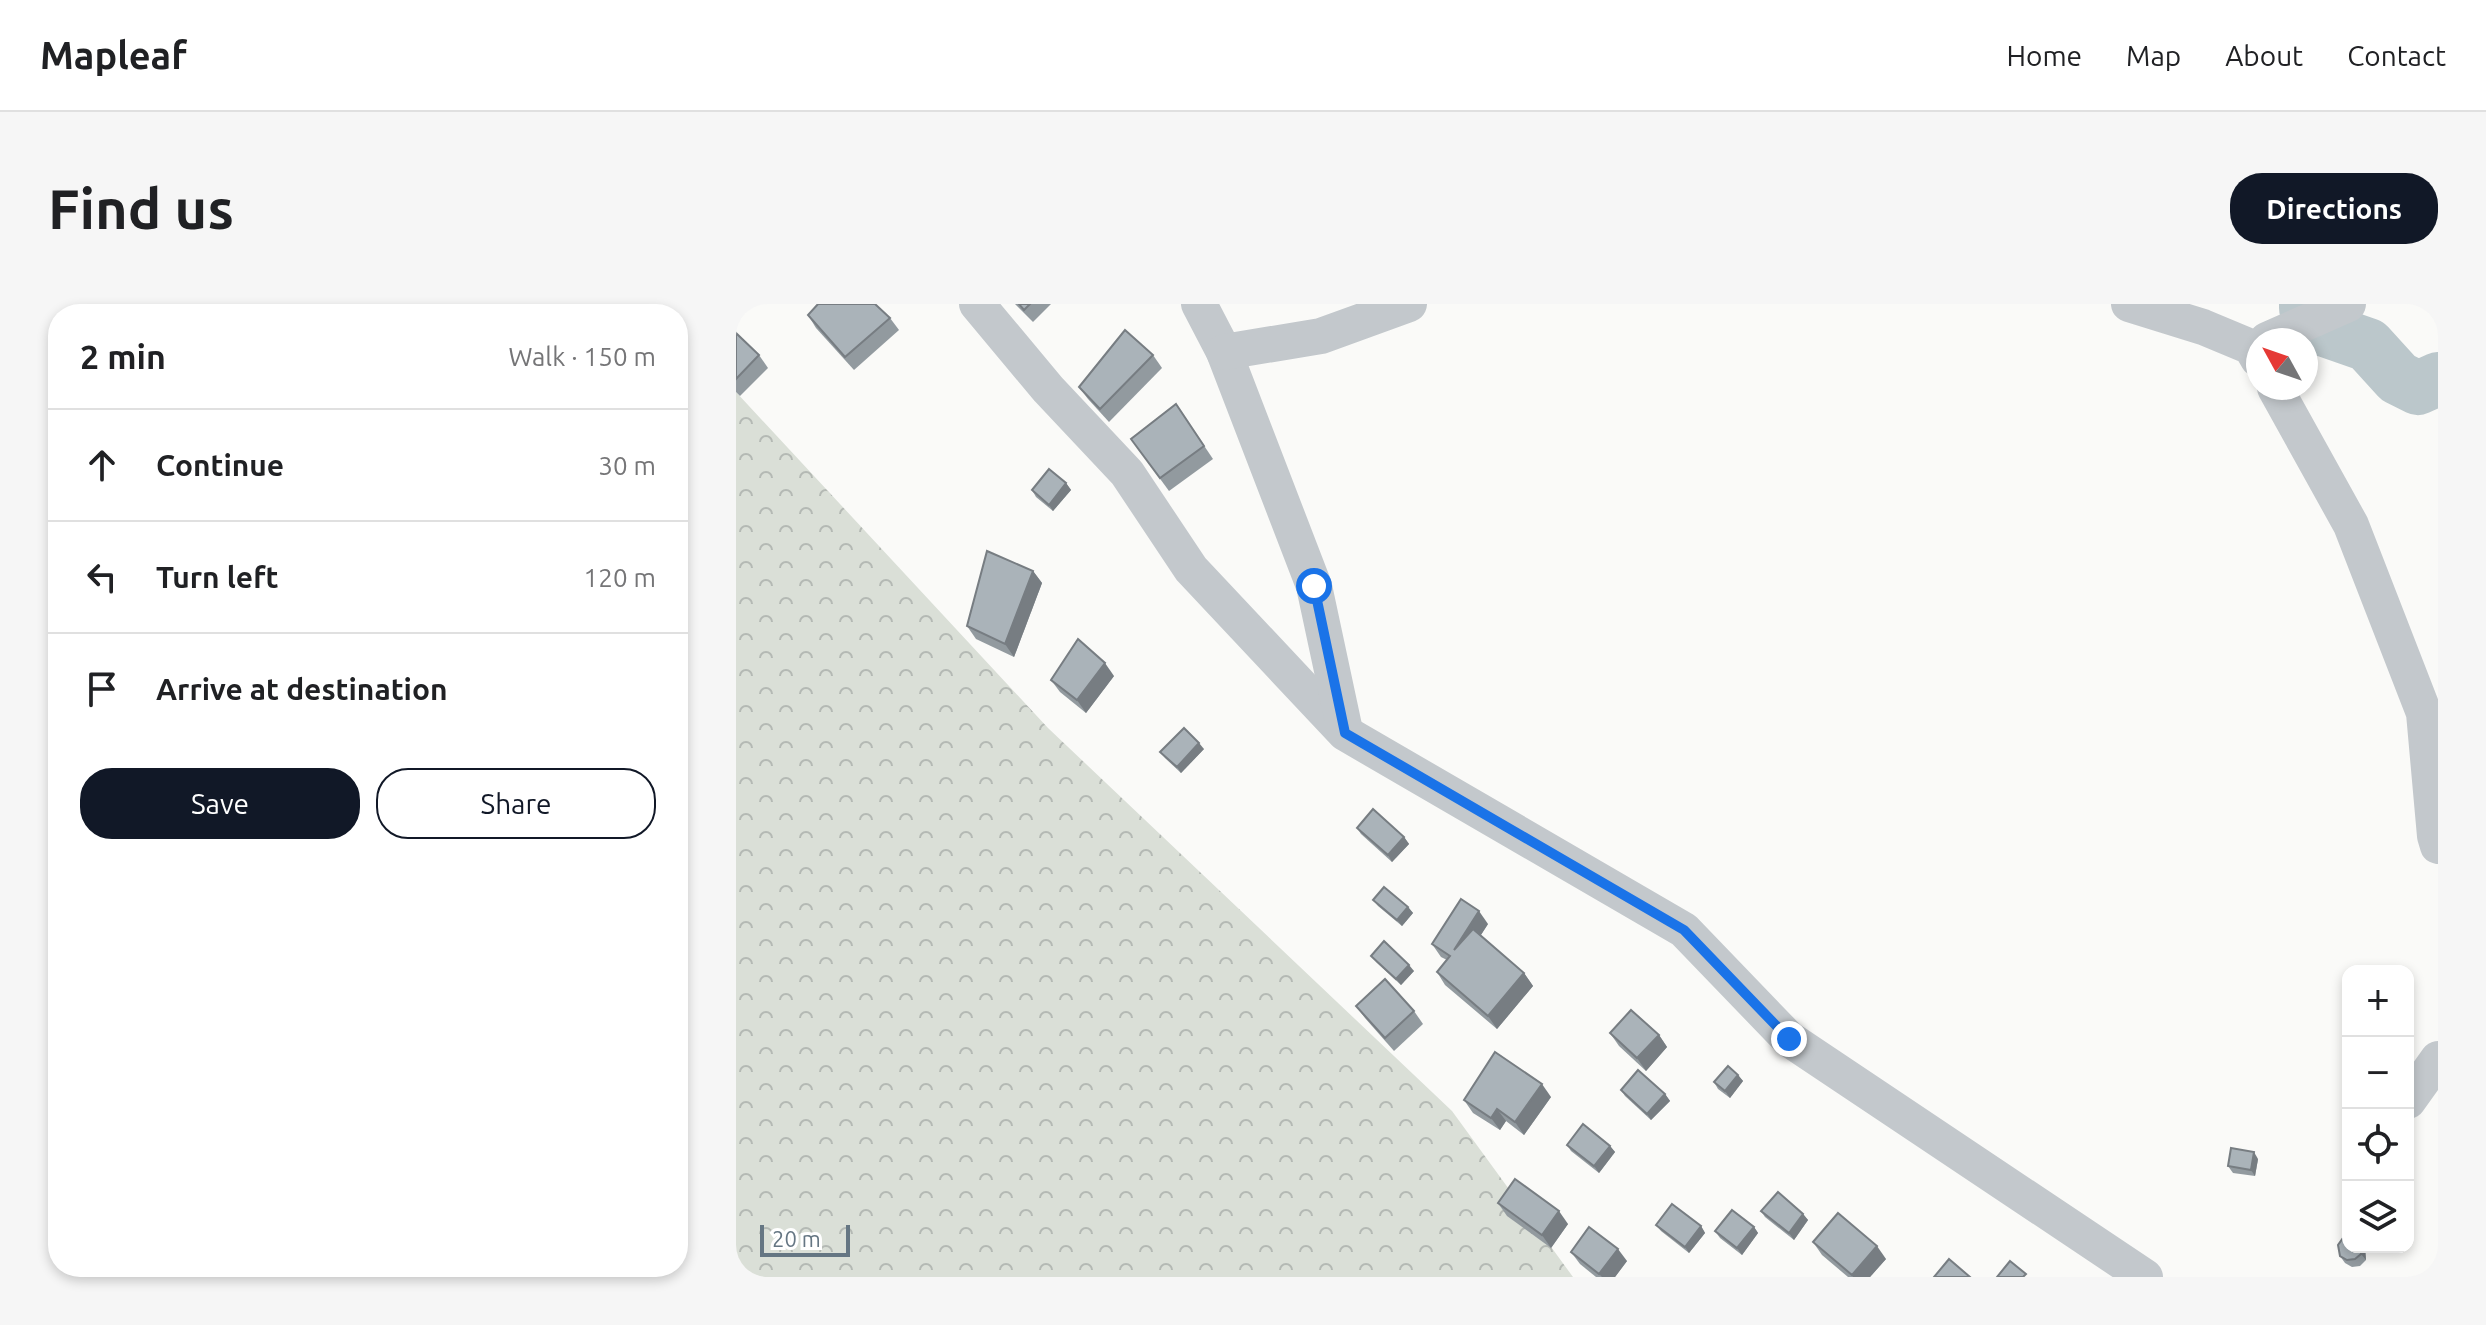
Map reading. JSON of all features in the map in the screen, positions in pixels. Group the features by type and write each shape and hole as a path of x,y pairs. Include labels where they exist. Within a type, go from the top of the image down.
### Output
{"street":[{"path":"977,304 1048,389 1127,473 1191,569 1345,733 1684,930 1789,1039 2145,1277"},
{"path":"1199,304 1224,352 1314,586 1345,733"},
{"path":"1224,352 1321,336 1409,304"},
{"path":"2129,304 2246,343"},
{"path":"2298,328 2348,304"},
{"path":"2282,400 2351,525 2424,713 2438,846"},
{"path":"2414,1093 2438,1059"}],"green space":[{"path":"736,392 1048,728 1452,1111 1573,1277 736,1277"}],"building":[{"path":"818,304 875,304 890,318 845,357 808,315"},
{"path":"1125,330 1153,355 1100,409 1079,387"},
{"path":"736,333 759,355 736,379"},
{"path":"1176,404 1204,446 1160,478 1131,439"},
{"path":"1049,469 1066,483 1049,505 1032,490"},
{"path":"987,551 1033,571 1005,644 967,626"},
{"path":"1078,639 1105,663 1077,700 1051,680"},
{"path":"1184,728 1199,743 1177,767 1160,752"},
{"path":"1373,809 1404,837 1388,855 1357,828"},
{"path":"1384,887 1408,907 1397,920 1373,900"},
{"path":"1461,899 1479,911 1454,950 1473,929 1524,973 1488,1016 1437,972 1450,956 1432,944"},
{"path":"1384,941 1409,965 1396,979 1371,956"},
{"path":"1385,979 1414,1011 1385,1038 1356,1006"},
{"path":"1631,1010 1659,1035 1637,1058 1610,1033"},
{"path":"1495,1052 1542,1084 1515,1122 1497,1109 1491,1118 1464,1100"},
{"path":"1728,1066 1738,1075 1725,1091 1714,1082"},
{"path":"1638,1070 1665,1094 1647,1114 1621,1090"},
{"path":"1583,1124 1610,1146 1594,1166 1567,1145"},
{"path":"2231,1148 2254,1152 2251,1170 2228,1166"},
{"path":"1515,1179 1559,1211 1542,1235 1498,1203"},
{"path":"1778,1192 1803,1214 1789,1233 1761,1211"},
{"path":"1672,1204 1701,1226 1685,1247 1656,1225"},
{"path":"1732,1210 1754,1227 1737,1248 1715,1231"},
{"path":"1838,1213 1877,1246 1852,1275 1813,1242"},
{"path":"1589,1227 1618,1249 1599,1274 1571,1252"},
{"path":"2342,1239 2342,1253 2361,1254 2347,1260 2340,1256 2338,1245"},
{"path":"1949,1259 1970,1277 1934,1277"},
{"path":"2010,1261 2026,1274 2023,1277 1997,1277"}],"waterway":[{"path":"2306,304 2325,330 2368,345 2398,378 2418,388 2438,379"}],"route":[{"path":"1314,586 1345,733 1684,930 1789,1039"}]}
